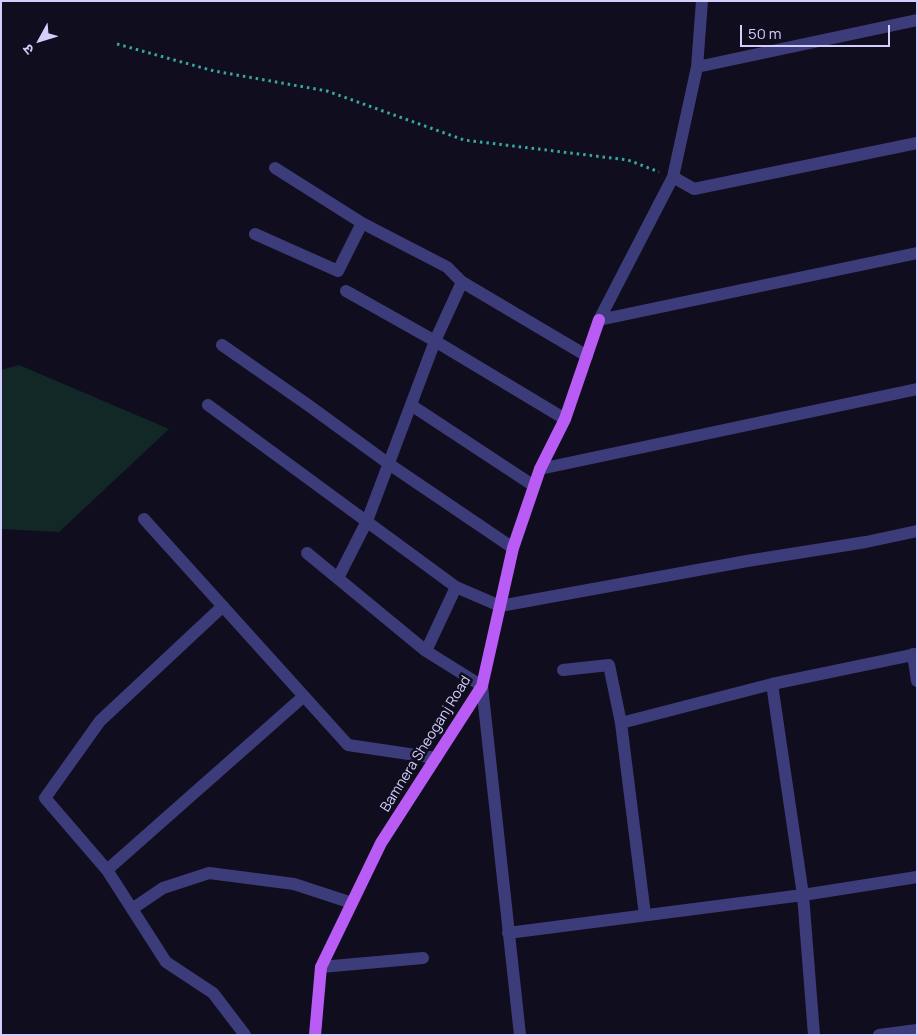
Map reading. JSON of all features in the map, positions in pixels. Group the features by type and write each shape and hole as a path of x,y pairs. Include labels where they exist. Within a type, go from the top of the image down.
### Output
{"main road":[{"name":"Bamnera Sheoganj Road","path":"315,1035 321,967 381,843 482,686 513,548 540,469 565,420 599,320"}],"street":[{"path":"599,320 672,177 697,68 702,1"},
{"path":"697,68 917,20"},
{"path":"672,177 694,188 917,143"},
{"path":"275,168 362,223 448,267 462,282 587,356"},
{"path":"255,234 338,271 362,223"},
{"path":"599,320 917,253"},
{"path":"338,578 367,521 435,341 462,282"},
{"path":"346,291 435,341 565,420"},
{"path":"222,345 389,464 513,548"},
{"path":"540,469 917,389"},
{"path":"411,404 534,486"},
{"path":"208,405 456,588 500,606 747,561 866,542 917,531"},
{"path":"144,519 348,745 436,758"},
{"path":"307,553 426,651 482,686 520,1035"},
{"path":"426,651 456,588"},
{"path":"223,606 100,721 45,798 107,870 166,962 213,993 245,1035"},
{"path":"621,723 772,684 915,654 917,682"},
{"path":"563,670 610,665 621,723 645,915"},
{"path":"772,684 803,894 814,1035"},
{"path":"107,870 304,696"},
{"path":"132,909 164,888 209,873 294,884 352,903"},
{"path":"508,933 917,877"},
{"path":"321,967 424,958"},
{"path":"879,1035 917,1030"}],"path":[{"path":"117,44 214,72 328,91 464,140 628,160 672,177"}],"green space":[{"path":"19,365 169,429 59,532 1,529 1,370"}]}
